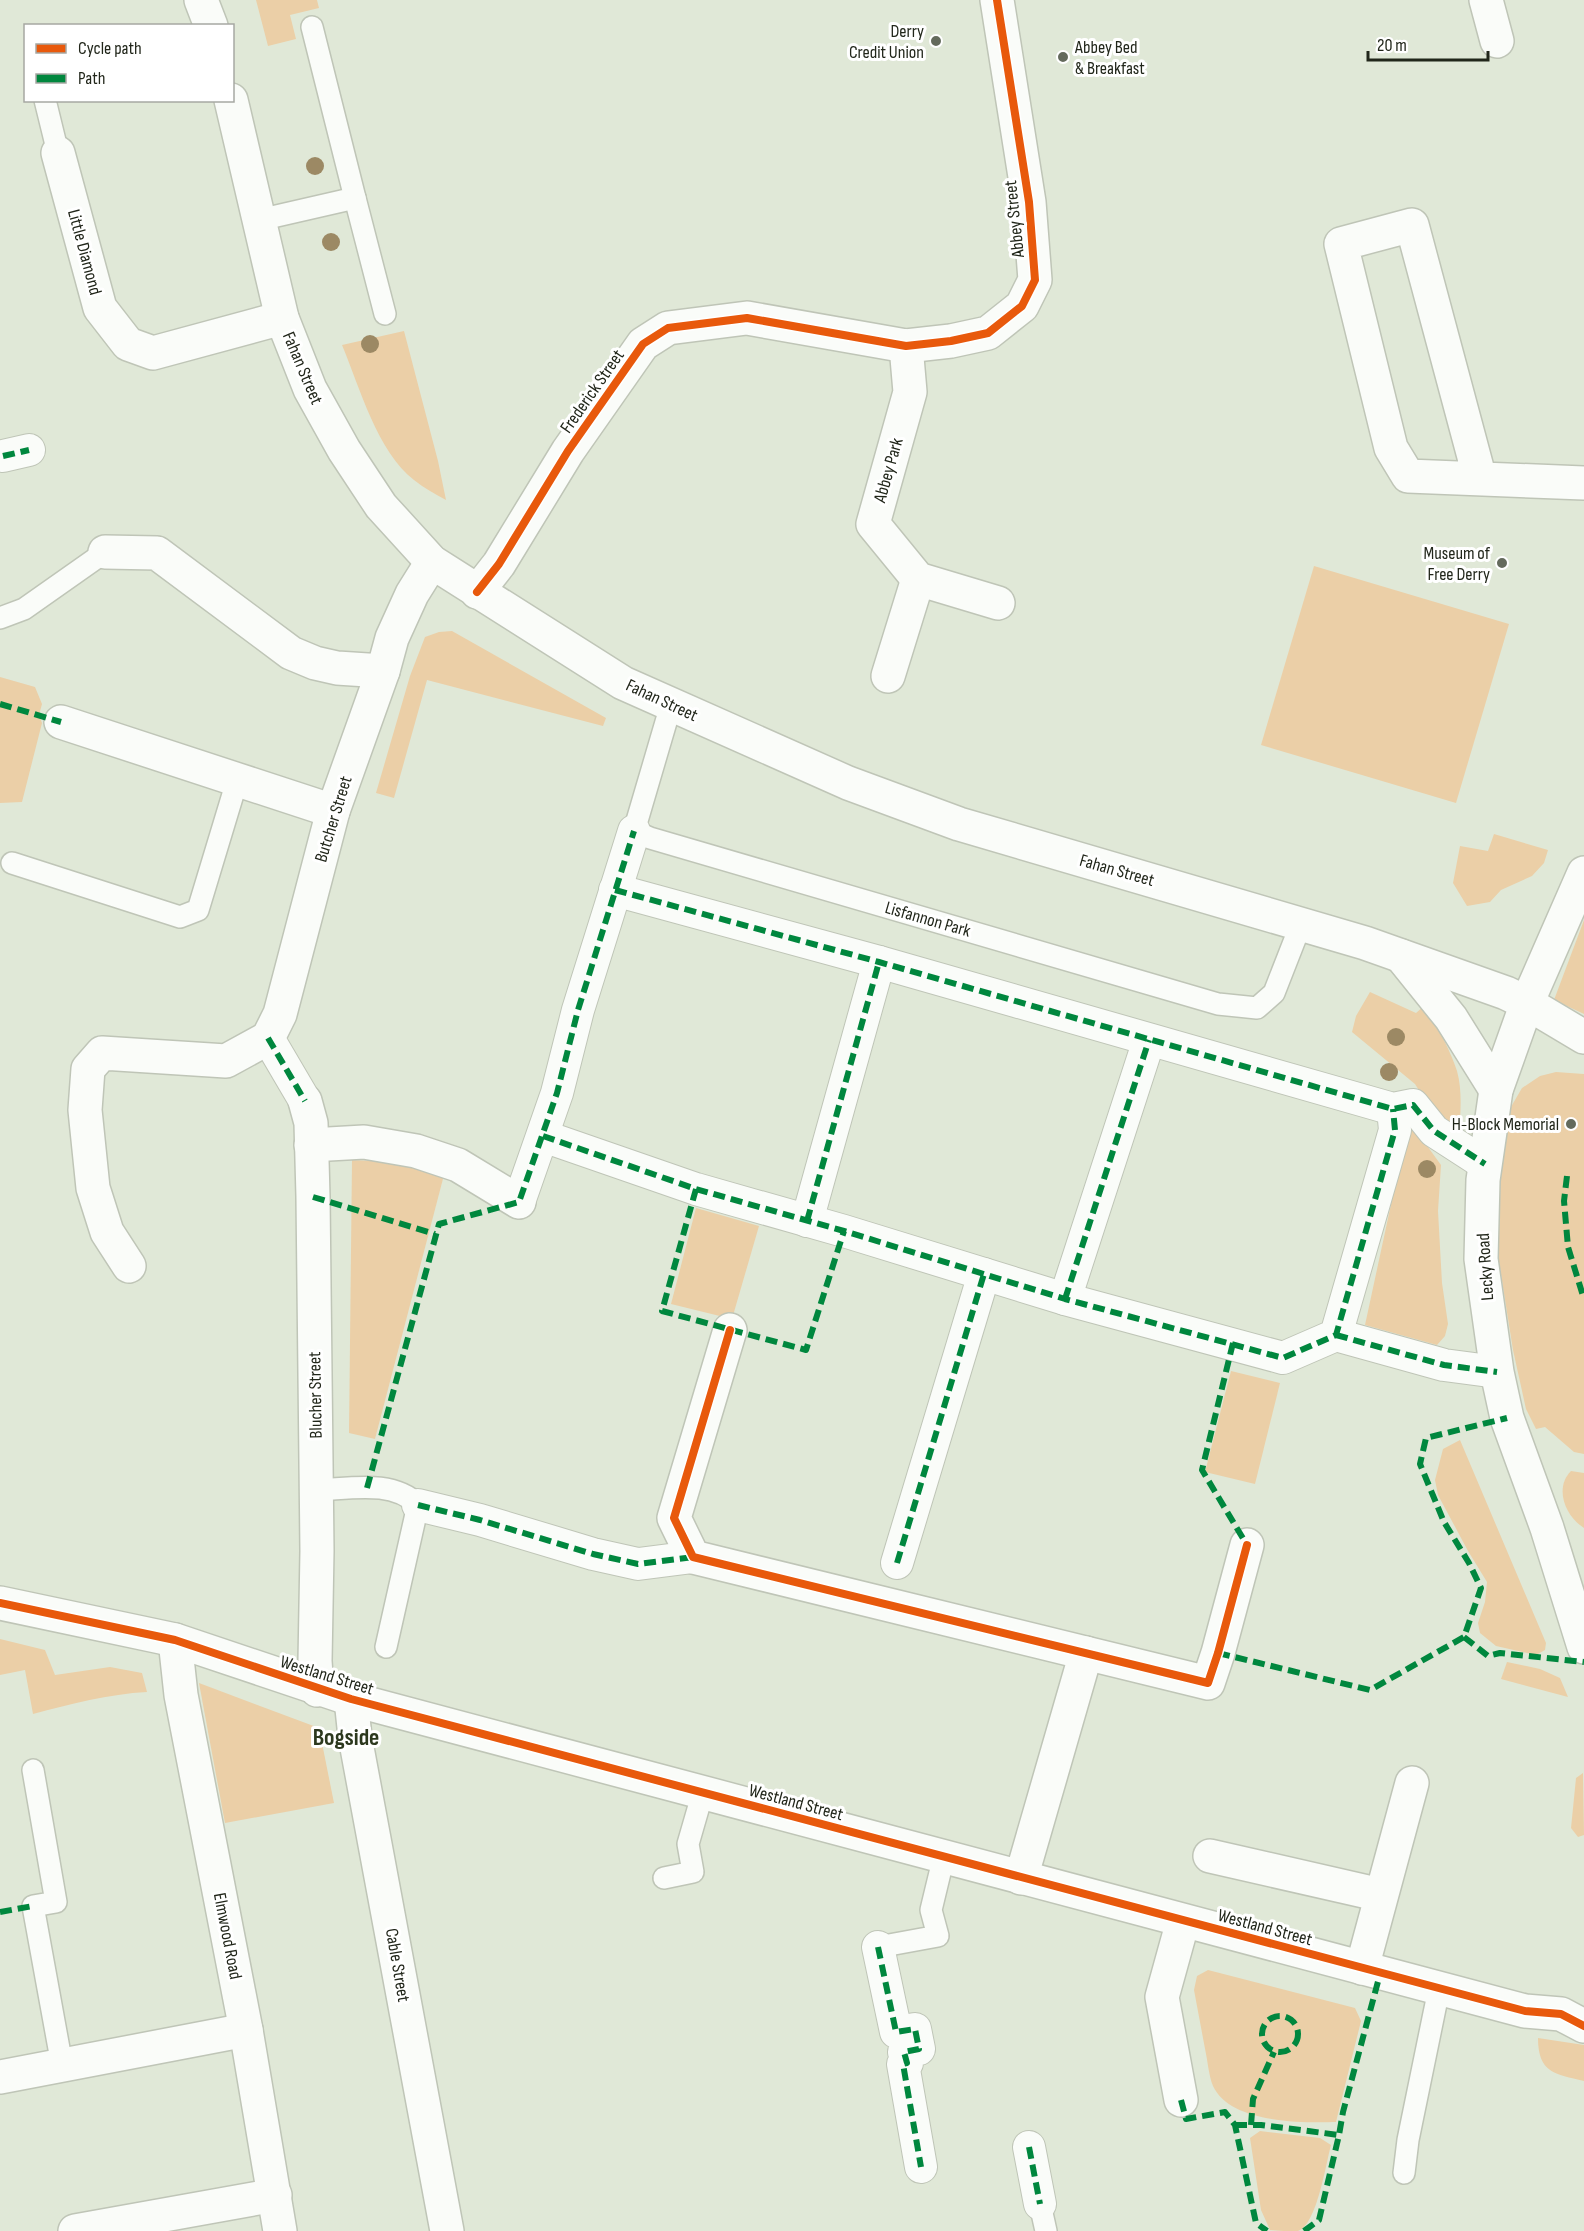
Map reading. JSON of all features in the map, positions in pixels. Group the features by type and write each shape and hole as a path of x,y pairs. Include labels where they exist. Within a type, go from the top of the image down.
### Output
{"street":[{"path":"201,0 210,24"},
{"path":"216,0 218,24"},
{"name":"Abbey Street","path":"906,346 951,341 988,333 1022,306 1035,280 1029,202 997,0"},
{"path":"1486,0 1497,41"},
{"name":"Fahan Street","path":"231,102 282,318 310,389 344,450 381,506 432,562 623,683 848,783 958,824 1301,924 1399,955 1527,1003 1584,1037"},
{"name":"Little Diamond","path":"58,153 100,308 128,344 153,353 282,318"},
{"path":"1480,479 1412,225 1341,244 1391,448 1408,476 1480,479 1584,483"},
{"name":"Frederick Street","path":"477,592 499,564 568,451 643,344 668,328 747,318 906,346"},
{"name":"Abbey Park","path":"906,346 910,392 873,524 918,579"},
{"path":"105,552 157,553 291,652 315,663 337,668 383,671"},
{"name":"Butcher Street","path":"268,1038 280,1014 333,811 383,671 392,638 412,594 432,562"},
{"path":"888,676 918,579 998,603"},
{"path":"61,723 333,811"},
{"path":"311,1145 364,1142 416,1151 458,1165 519,1202 557,1093 578,1010 634,831"},
{"name":"Lecky Road","path":"1584,873 1527,1003 1496,1090 1485,1164 1482,1259 1497,1372 1507,1418 1547,1528 1584,1647"},
{"path":"615,890 879,962 1393,1108 1413,1105 1434,1131 1485,1164"},
{"path":"1399,955 1451,1018 1496,1090"},
{"path":"807,1221 879,962"},
{"path":"129,1266 107,1232 93,1188 85,1110 88,1069 102,1053 226,1060 268,1038 306,1101"},
{"path":"1065,1299 1149,1040"},
{"name":"Blucher Street","path":"306,1101 311,1145 317,1690"},
{"path":"1336,1335 1395,1130 1393,1108"},
{"path":"543,1136 696,1189 1065,1299 1284,1358 1336,1335 1444,1365 1497,1372"},
{"path":"897,1563 984,1274"},
{"path":"693,1557 674,1518 730,1330"},
{"path":"418,1505 480,1520 593,1554 638,1564 693,1557 1208,1683 1247,1545"},
{"name":"Lecky Road","path":"1547,1528 1584,1560"},
{"name":"Westland Street","path":"0,1603 175,1640 351,1700 1438,1989 1525,2011 1576,2015"},
{"name":"Elmwood Road","path":"175,1640 180,1689 246,2030 280,2231"},
{"path":"1021,1878 1086,1653"},
{"name":"Cable Street","path":"351,1700 355,1737 447,2231"},
{"path":"1362,1968 1412,1783"},
{"path":"1210,1856 1381,1896"},
{"path":"1181,2100 1162,1997 1183,1921"},
{"path":"878,1947 896,2032 915,2029 919,2049 904,2052 907,2063 903,2064 921,2167"},
{"path":"0,2077 246,2030"},
{"path":"1029,2147 1043,2218"},
{"path":"75,2231 274,2195"}],"lane":[{"path":"312,27 386,314"},
{"name":"Little Diamond","path":"45,102 58,153"},
{"path":"259,220 355,198"},
{"path":"0,618 24,609 105,552"},
{"path":"634,831 672,705"},
{"path":"12,863 180,917 198,910 237,781"},
{"name":"Lisfannon Park","path":"634,831 1218,1004 1257,1008 1274,993 1301,924"},
{"path":"316,1490 382,1488 409,1496 418,1505 386,1647"},
{"path":"33,1770 56,1902 33,1906 62,2066"},
{"path":"664,1878 693,1872 688,1844 703,1792"},
{"path":"878,1947 938,1936 932,1910 944,1856"},
{"path":"1404,2173 1408,2140 1438,1989"}],"shaded area":[{"path":"256,0 317,0 319,8 290,15 296,39 268,46"},
{"path":"404,331 446,500 414,480 390,453 371,418 342,345"},
{"path":"1314,566 1509,624 1456,803 1261,745"},
{"path":"452,631 606,718 603,726 427,680 394,798 376,793 410,676 425,637 439,632"},
{"path":"0,677 35,687 42,704 39,715 42,723 22,802 0,803"},
{"path":"1494,834 1548,850 1544,863 1532,876 1501,890 1490,902 1467,906 1453,883 1460,846 1488,851"},
{"path":"1584,920 1584,1014 1554,1000"},
{"path":"1370,992 1416,1013 1424,1006 1428,1011 1448,1048 1459,1079 1461,1096 1459,1138 1448,1136 1415,1084 1352,1032 1356,1016"},
{"path":"1556,1072 1584,1074 1584,1454 1574,1452 1545,1427 1536,1429 1526,1409 1513,1350 1496,1243 1496,1164 1508,1112 1522,1088 1540,1076"},
{"path":"1409,1121 1441,1165 1438,1211 1442,1283 1448,1324 1445,1336 1437,1345 1365,1325"},
{"path":"352,1160 398,1162 444,1175 375,1439 349,1433"},
{"path":"696,1208 759,1226 732,1319 671,1304"},
{"path":"1231,1371 1280,1383 1255,1484 1205,1472"},
{"path":"1460,1440 1546,1643 1545,1650 1536,1655 1496,1646 1480,1633 1478,1623 1485,1602 1487,1582 1438,1495 1435,1480 1443,1449"},
{"path":"1571,1471 1584,1473 1584,1528 1577,1523 1564,1501 1563,1485"},
{"path":"0,1639 45,1650 55,1675 110,1667 142,1673 147,1692 104,1697 33,1714 25,1670 0,1675"},
{"path":"1507,1662 1540,1669 1560,1678 1568,1697 1501,1679"},
{"path":"199,1683 319,1728 334,1803 225,1823"},
{"path":"1583,1773 1584,1835 1578,1837 1571,1828 1576,1778"},
{"path":"1208,1970 1355,2008 1361,2021 1336,2122 1286,2121 1268,2118 1250,2114 1234,2107 1222,2098 1210,2078 1194,1990 1197,1976"},
{"path":"1538,2038 1584,2045 1584,2081 1550,2070 1541,2058"},
{"path":"1260,2131 1320,2138 1331,2145 1315,2206 1305,2226 1298,2231 1270,2230 1261,2210 1250,2138"}],"marked path":[{"path":"3,456 29,450"},
{"path":"0,704 61,722"},
{"path":"367,1488 439,1224 519,1202 557,1093 578,1010 634,831"},
{"path":"615,890 879,962 1393,1109 1413,1105 1434,1131 1485,1164"},
{"path":"807,1221 879,962"},
{"path":"268,1038 305,1101"},
{"path":"1065,1299 1149,1040"},
{"path":"543,1136 696,1189 844,1231 1065,1299 1283,1358 1336,1335 1395,1130 1393,1109"},
{"path":"1567,1176 1564,1201 1568,1247 1584,1299"},
{"path":"696,1189 662,1311 806,1350 844,1231"},
{"path":"313,1197 435,1234"},
{"path":"897,1563 984,1274"},
{"path":"1336,1335 1444,1365 1497,1372"},
{"path":"1233,1343 1202,1470 1247,1545"},
{"path":"1218,1653 1370,1690 1464,1637 1481,1588 1444,1522 1420,1464 1426,1438 1507,1418"},
{"path":"418,1505 480,1520 593,1554 638,1564 693,1557 690,1553"},
{"path":"1464,1637 1488,1656 1500,1653 1584,1662"},
{"path":"0,1912 33,1906"},
{"path":"878,1947 896,2032 915,2029 919,2049 904,2052 907,2063 903,2064 921,2167"},
{"path":"1304,2231 1319,2220 1343,2112 1380,1974"},
{"path":"1280,2016 1293,2021 1298,2034 1293,2047 1280,2052 1267,2047 1262,2034 1267,2021 1280,2016"},
{"path":"1251,2125 1253,2099 1274,2052"},
{"path":"1181,2100 1186,2119 1225,2112 1235,2125 1256,2223 1267,2231"},
{"path":"1235,2125 1261,2125 1339,2135"},
{"path":"1029,2147 1040,2204"}],"cycle path":[{"path":"477,592 499,564 568,451 643,344 668,328 747,318 906,346 951,341 988,333 1022,306 1035,280 1029,202 997,0"},
{"path":"730,1330 674,1518 693,1557 1208,1683 1247,1545"},
{"path":"0,1603 175,1640 351,1699 1525,2011 1561,2014 1584,2026"}],"place":[{"name":"Derry Credit Union","path":"936,41"},
{"name":"Abbey Bed & Breakfast","path":"1063,57"},
{"name":"Museum of Free Derry","path":"1502,563"},
{"name":"H-Block Memorial","path":"1571,1124"}],"district":[{"name":"Bogside","path":"346,1737"}]}
